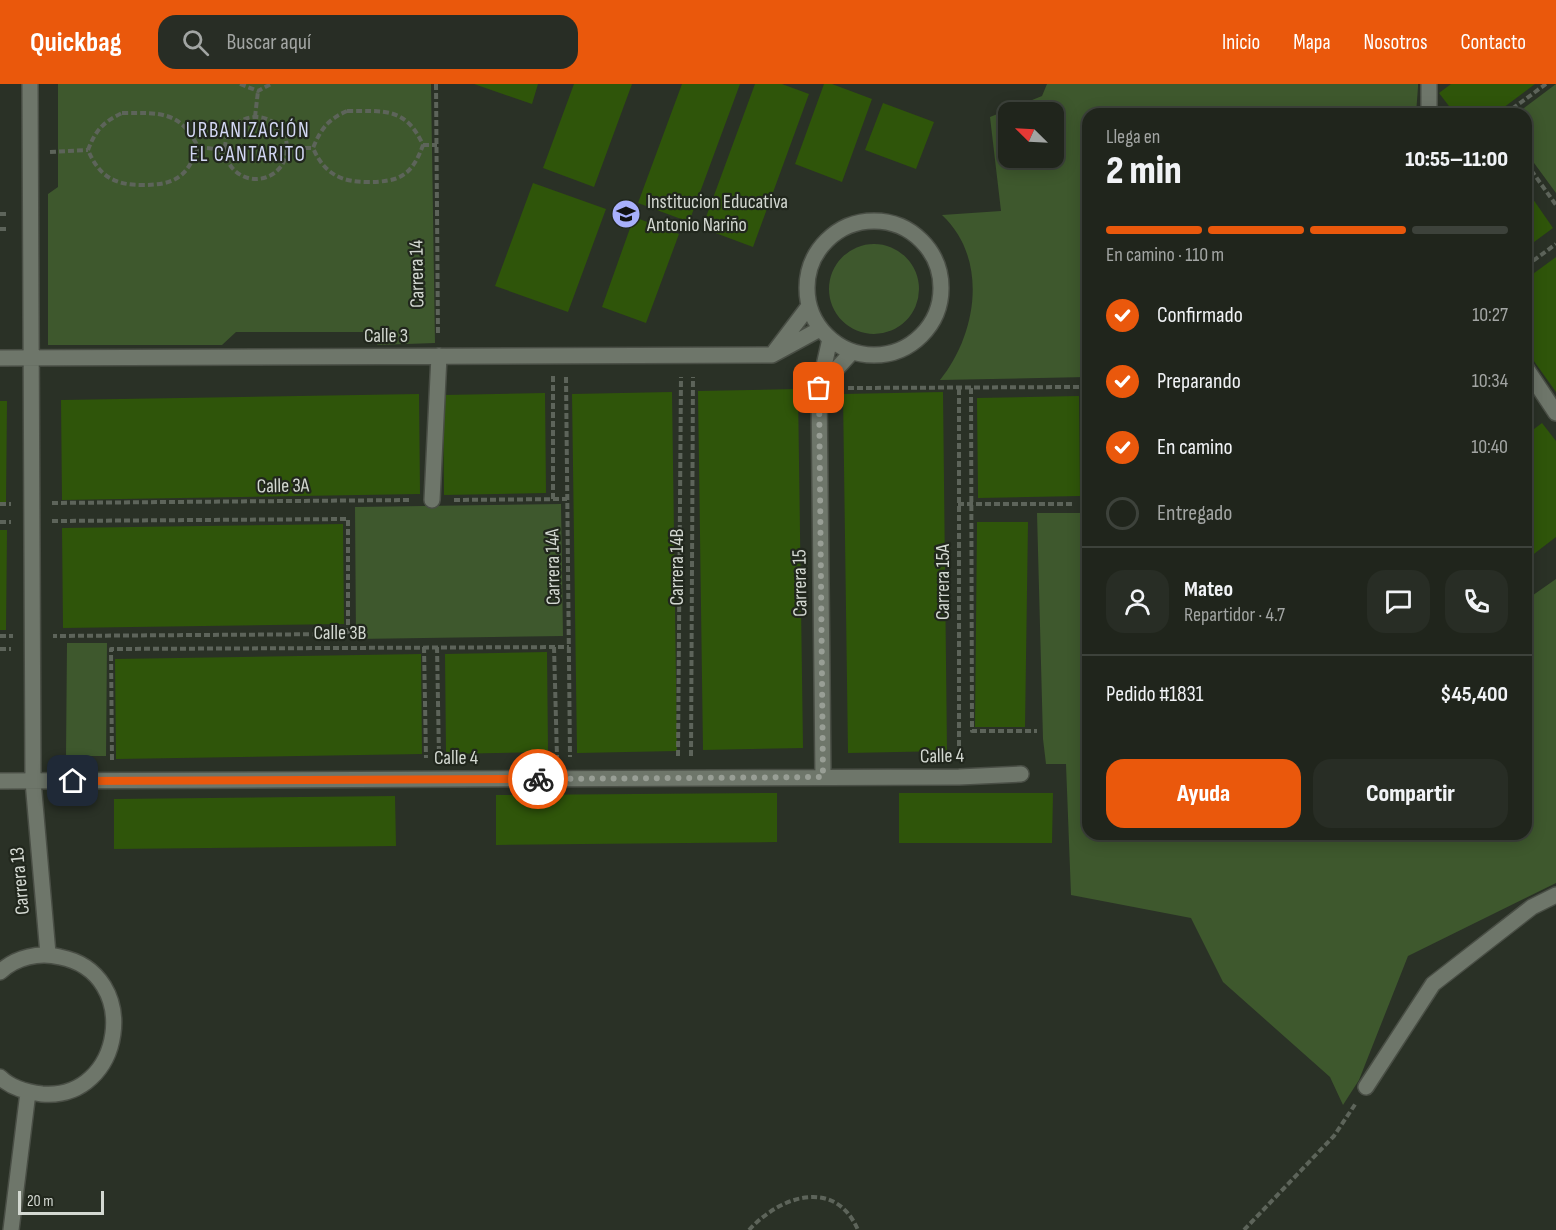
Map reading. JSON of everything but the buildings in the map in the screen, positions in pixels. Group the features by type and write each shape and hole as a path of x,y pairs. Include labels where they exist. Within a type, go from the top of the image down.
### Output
{"street":[{"name":"Carrera 13","path":"30,84 33,781 48,954"},
{"path":"1429,84 1429,108"},
{"path":"883,222 907,230 927,248 939,271 937,310 924,332 914,342 891,353 878,355 852,352 825,334 809,306 808,280 816,255 833,235 857,224 883,222"},
{"path":"772,355 809,306"},
{"name":"Calle 3","path":"0,358 772,355 825,334"},
{"name":"Carrera 15","path":"823,777 819,388 825,334"},
{"path":"819,388 852,352"},
{"path":"432,500 439,356"},
{"path":"1532,377 1556,413"},
{"name":"Calle 4","path":"0,781 959,777 1021,774"},
{"path":"1366,1087 1433,984 1532,907 1556,895"},
{"path":"0,972 26,957 48,954 71,959 91,971 106,989 114,1011 115,1035 107,1057 93,1076 74,1089 51,1095 28,1092 6,1083 0,1077"},
{"path":"11,1230 28,1092"}],"path":[{"path":"240,84 258,91 271,84"},
{"name":"Carrera 14","path":"436,84 439,356"},
{"path":"1513,108 1546,84"},
{"path":"255,117 258,91"},
{"path":"348,111 387,111 403,117 416,129 423,145 418,161 406,174 390,182 350,182 333,176 320,164 313,148 320,131 331,118 348,111"},
{"path":"122,113 161,113 178,119 191,131 198,147 192,164 180,177 165,185 125,185 108,179 95,166 88,150 94,134 100,127 106,121 122,113"},
{"path":"255,117 268,119 279,126 285,136 287,148 285,160 278,170 268,177 256,179 234,171 227,161 225,150 226,138 232,128 242,120 255,117"},
{"path":"423,145 436,145"},
{"path":"198,147 225,150"},
{"path":"287,148 313,148"},
{"path":"31,153 88,150"},
{"path":"1532,171 1556,205"},
{"path":"1532,262 1556,244"},
{"path":"553,499 559,356"},
{"name":"Carrera 14A","path":"559,356 567,499 569,647 564,779"},
{"name":"Carrera 14B","path":"685,778 687,356"},
{"name":"Carrera 14B","path":"685,778 687,356"},
{"path":"819,388 1081,387"},
{"name":"Carrera 15A","path":"959,388 959,777"},
{"name":"Carrera 15A","path":"971,388 972,731 1037,731"},
{"name":"Calle 3A","path":"0,504 567,499"},
{"path":"958,504 1072,504"},
{"name":"Calle 3A","path":"0,522 348,519 348,634"},
{"name":"Calle 3B","path":"0,636 348,634"},
{"path":"424,647 433,779"},
{"path":"554,647 564,779"},
{"name":"Calle 3B","path":"112,781 111,649 569,647"},
{"path":"433,779 437,648"},
{"path":"1244,1230 1334,1136 1366,1087"},
{"path":"749,1230 758,1220 780,1206 795,1198 813,1195 836,1204 853,1218 858,1230"}],"green space":[{"path":"58,84 431,84 435,343 378,345 365,332 236,332 222,345 48,345 48,194 58,187"},
{"path":"1047,84 1418,84 1416,108 1082,108 1082,377 940,380 953,362 963,341 972,297 972,274 967,253 957,233 942,215 1001,211 990,117 998,114 998,168 1064,168 1064,102 1027,102 1042,96"},
{"path":"1556,84 1556,193 1532,160 1532,108 1524,108"},
{"path":"865,244 883,244 899,251 912,264 919,280 919,298 912,314 899,327 883,334 865,334 849,327 836,314 829,298 829,280 836,264 849,251"},
{"path":"561,504 563,636 356,639 355,507"},
{"path":"1037,513 1082,513 1082,840 1532,840 1532,596 1556,579 1556,883 1408,956 1359,1080 1343,1105 1330,1077 1223,982 1191,918 1071,895 1066,764 1046,764 1043,739"},
{"path":"67,643 107,643 106,756 66,756"}],"way so far":[{"path":"538,779 823,777 819,388"}],"place":[{"name":"Institucion Educativa Antonio Nariño","path":"626,214"}],"district":[{"name":"URBANIZACIÓN EL CANTARITO","path":"248,142"}],"route":[{"path":"73,781 538,779"}]}
